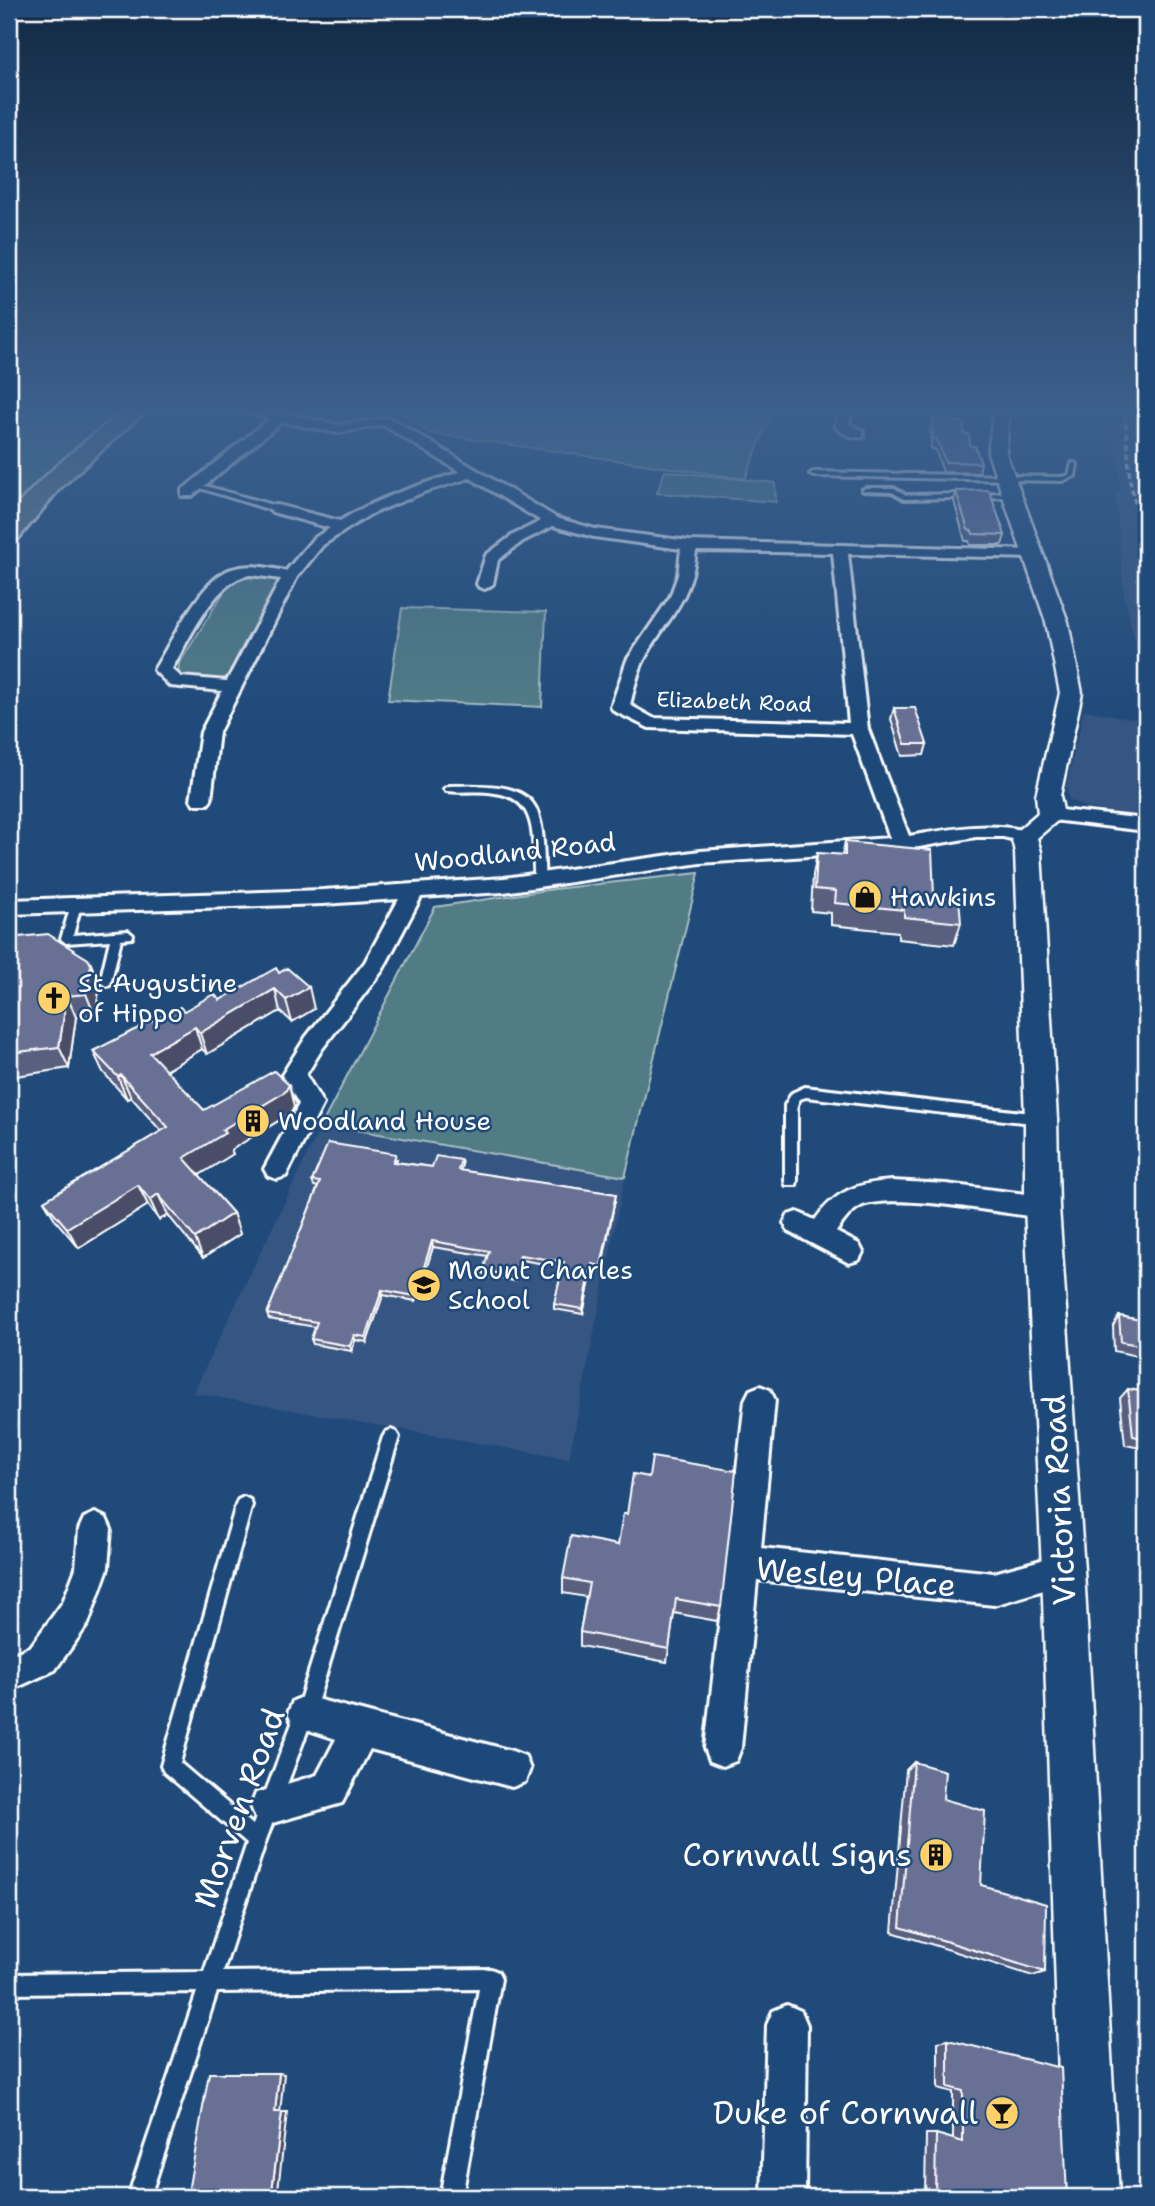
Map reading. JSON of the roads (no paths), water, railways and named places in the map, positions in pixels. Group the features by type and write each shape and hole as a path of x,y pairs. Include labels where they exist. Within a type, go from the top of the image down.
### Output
{"highway":[{"path":"9,536 23,516"}],"street":[{"path":"303,516 341,526"},
{"path":"201,800 210,732 290,576 318,541 357,516"},
{"path":"543,516 594,533 689,546 1033,554"},
{"name":"Victoria Road","path":"1020,516 1057,622 1071,693 1048,796 1028,852 1041,1119 1042,1207 1063,1570 1091,2197"},
{"path":"485,584 491,558 518,538 552,521"},
{"name":"Elizabeth Road","path":"689,546 686,575 678,597 635,660 620,706 649,723 859,729"},
{"path":"840,549 859,729 902,844"},
{"path":"234,687 176,682 163,670 206,600 230,575 248,571 290,576"},
{"name":"Woodland Road","path":"9,907 323,897 414,891 540,881 700,857 902,844 976,831 1003,831 1038,826 1146,825"},
{"path":"277,1170 311,1104 294,1075 314,1043 374,967 414,891"},
{"path":"849,1252 808,1229 864,1194 894,1191 922,1193 1042,1207"},
{"path":"743,1562 760,1400"},
{"path":"9,1674 43,1658 76,1612 92,1568 95,1529"},
{"name":"Wesley Place","path":"723,1748 743,1562 993,1589 1063,1570"},
{"path":"304,1713 512,1769"},
{"path":"269,1806 329,1790 361,1729"},
{"path":"783,2197 787,2025"}],"lane":[{"path":"449,789 497,790 524,800 533,811 540,881"},
{"path":"76,905 61,939 128,935"},
{"path":"106,982 116,936"},
{"path":"791,1181 791,1105 796,1096 805,1092 1041,1119"},
{"name":"Morven Road","path":"139,2197 257,1840 304,1713 391,1437"},
{"path":"244,1505 170,1766 257,1840"},
{"path":"9,1984 491,1979 451,2197"}],"railway":[{"path":"1138,516 1146,547"}],"place":[{"name":"Hawkins","path":"865,897"},
{"name":"St Augustine of Hippo","path":"54,998"},
{"name":"Woodland House","path":"253,1121"},
{"name":"Mount Charles School","path":"424,1285"},
{"name":"Cornwall Signs","path":"936,1855"},
{"name":"Duke of Cornwall","path":"1002,2113"}]}
